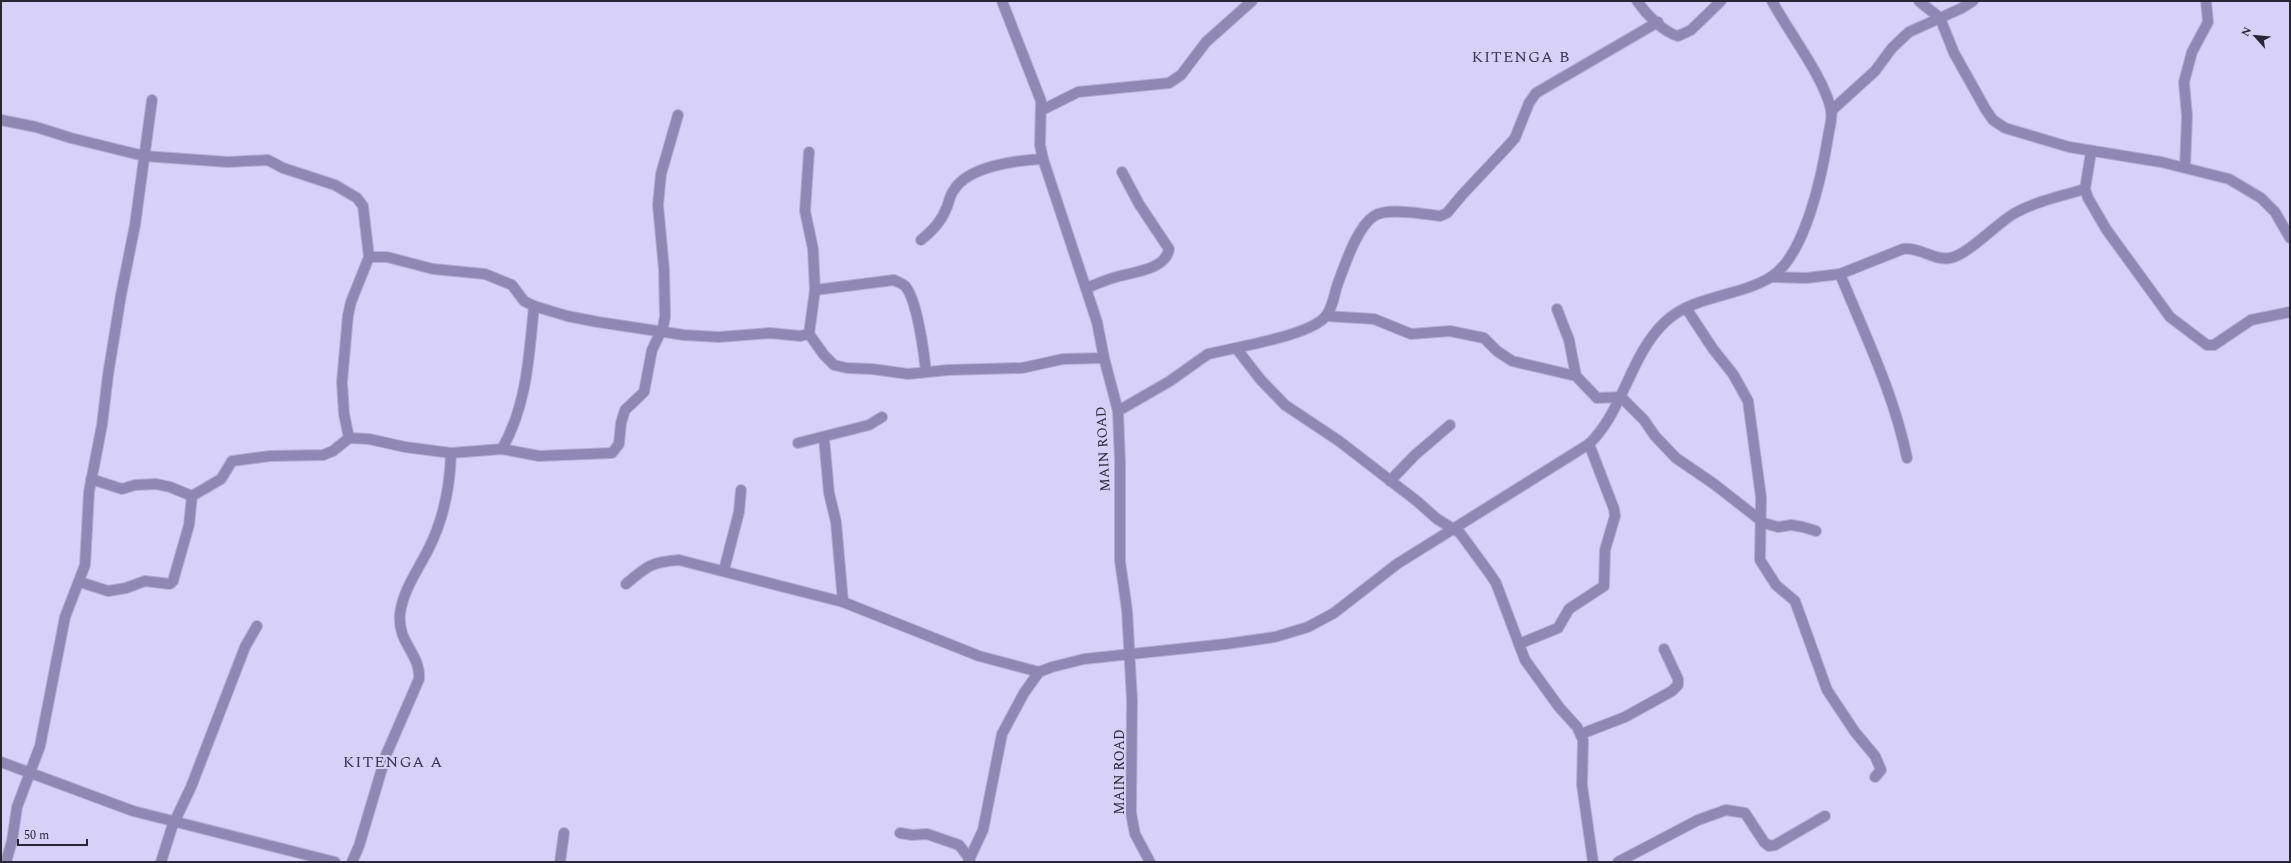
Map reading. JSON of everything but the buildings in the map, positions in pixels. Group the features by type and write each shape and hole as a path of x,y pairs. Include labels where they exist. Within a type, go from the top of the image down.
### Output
{"street":[{"name":"MAIN ROAD","path":"1002,1 1041,101 1042,110 1040,145 1087,288 1097,322 1104,358 1118,410 1120,462 1120,561 1127,610 1133,743 1131,813 1134,834 1150,862"},
{"path":"1042,110 1078,92 1169,83 1181,75 1206,42 1252,1"},
{"path":"1637,1 1658,22 1674,34 1684,34 1721,1"},
{"path":"1771,277 1788,260 1802,235 1811,211 1824,157 1832,112 1820,83 1772,1"},
{"path":"1919,1 1940,18 1954,53 1986,110 1994,120 2005,128 2023,135 2091,152 2185,167 2229,179 2261,198 2275,212 2290,238"},
{"path":"1832,112 1874,71 1900,40 1918,27 1962,8 1973,1"},
{"path":"2185,167 2187,116 2184,82 2192,52 2208,22 2206,1"},
{"path":"1118,410 1170,381 1208,354 1283,336 1319,322 1326,316 1347,260 1364,227 1374,216 1384,213 1440,216 1448,213 1515,138 1529,103 1536,93 1658,22"},
{"path":"6,862 12,841 17,807 22,789 31,774 47,718 65,617 80,582 85,565 91,479 102,425 108,375 121,295 135,225 152,100"},
{"path":"192,496 222,479 232,461 270,456 323,455 333,451 349,438 369,439 405,447 451,453 502,450 539,456 570,453 607,454 616,450 622,417 628,405 641,397 644,392 652,350 665,317 658,205 661,174 678,115"},
{"path":"1,120 36,127 71,138 144,156 168,156 223,162 268,160 283,168 335,185 357,198 363,206 369,257 351,302 348,315 342,382 344,414 349,438"},
{"path":"809,152 805,211 813,249 815,290 809,334 824,356 834,364 846,368 872,368 908,374 1022,368 1063,359 1104,358"},
{"path":"2091,152 2085,189 2088,198 2106,230 2170,317 2207,345 2214,346 2222,342 2251,320 2290,312"},
{"path":"921,240 934,230 942,219 953,191 960,180 971,174 1006,164 1044,159"},
{"path":"1087,288 1150,267 1161,261 1168,254 1169,249 1139,204 1122,172"},
{"path":"969,860 983,830 1002,734 1021,698 1039,672 1084,659 1115,655 1130,655 1275,637 1308,627 1334,613 1397,564 1452,528 1589,444 1602,431 1652,336 1674,314 1686,308 1771,277 1806,278 1840,274 1903,249 1918,249 1946,259 1955,257 2014,213 2033,204 2085,189"},
{"path":"369,257 387,257 433,269 485,274 512,285 524,301 534,306 567,316 660,332 719,337 770,333 800,336 809,334"},
{"path":"1840,274 1884,379 1902,430 1907,458"},
{"path":"815,290 894,280 905,286 911,296 918,323 926,372"},
{"path":"502,450 510,435 524,395 529,363 534,306"},
{"path":"1686,308 1713,349 1733,374 1748,401 1761,497 1759,520 1760,560 1776,585 1795,601 1827,690 1855,732 1875,756 1881,770 1876,777"},
{"path":"1557,309 1569,340 1576,376 1597,398 1621,397 1644,420 1655,436 1676,458 1714,484 1759,520 1771,527 1791,525 1816,531"},
{"path":"1326,316 1374,319 1411,334 1450,331 1484,338 1512,361 1576,376"},
{"path":"1236,348 1260,379 1284,405 1339,441 1437,519 1460,533 1496,583 1531,671 1581,734 1584,747 1582,786 1593,862"},
{"path":"798,443 824,438 869,425 882,417"},
{"path":"1390,481 1415,455 1450,425"},
{"path":"824,438 830,493 836,522 843,602"},
{"path":"1519,644 1555,630 1563,622 1569,609 1604,586 1605,550 1615,516 1589,444"},
{"path":"352,862 359,846 386,755 419,679 419,666 402,635 400,614 411,580 428,550 444,514 449,490 451,453"},
{"path":"91,479 122,489 134,485 156,484 170,487 192,496"},
{"path":"724,570 725,558 740,512 741,490"},
{"path":"80,582 108,591 126,588 145,581 170,584 174,581 186,536 192,496"},
{"path":"626,584 645,567 658,561 679,560 724,570 843,602 979,656 1039,672"},
{"path":"160,862 175,821 191,787 246,647 257,626"},
{"path":"1581,734 1625,717 1672,691 1678,685 1678,679 1664,649"},
{"path":"1,762 133,811 335,862"},
{"path":"1618,862 1698,820 1726,810 1745,813 1764,842 1769,846 1775,845 1825,816"},
{"path":"560,862 564,833"},
{"path":"900,833 912,835 927,834 959,845 969,860"}],"district":[{"name":"KITENGA B","path":"1521,57"},
{"name":"KITENGA A","path":"393,762"}]}
